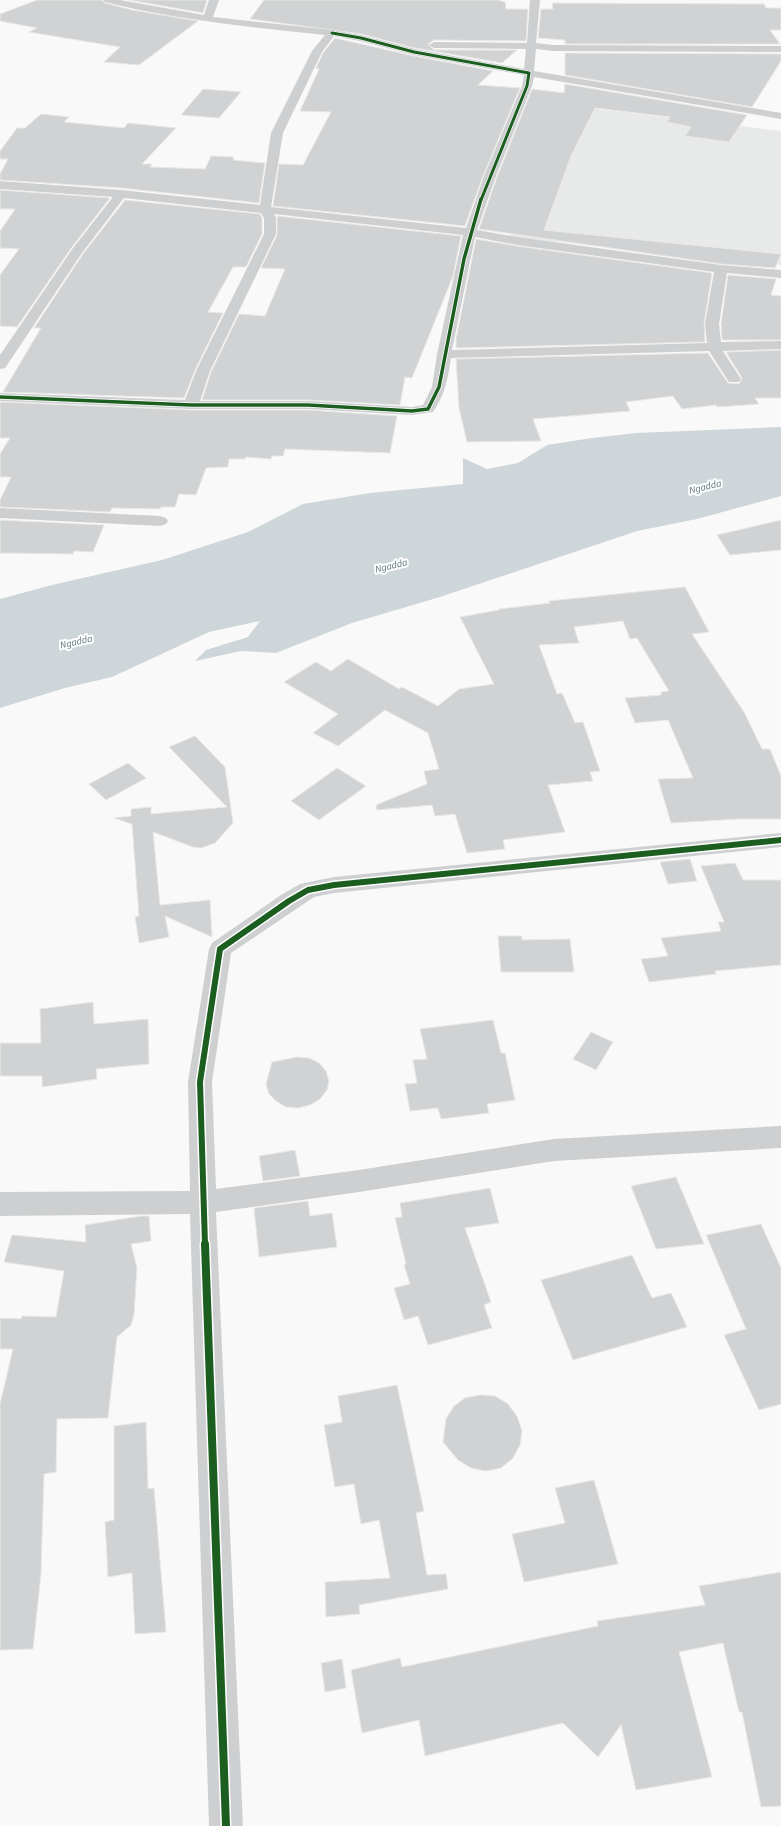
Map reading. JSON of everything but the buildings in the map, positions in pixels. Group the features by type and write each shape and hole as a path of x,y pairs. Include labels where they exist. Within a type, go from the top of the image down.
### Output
{"street":[{"path":"108,0 132,6 208,18 332,34 385,44 414,52 781,116"},
{"path":"208,18 214,0"},
{"path":"0,397 191,405 308,405 412,411 428,409 435,402 438,392 444,354 471,232 492,169 527,86 532,46 535,0"},
{"path":"191,405 203,371 270,234 270,218 265,210 277,133 317,51 332,34"},
{"path":"349,46 385,44 532,46 561,48 781,49"},
{"path":"321,47 335,47"},
{"path":"0,185 121,194 471,232 518,241 721,269 781,274"},
{"path":"0,366 77,251 121,194"},
{"path":"721,269 712,324 713,347 734,379"},
{"path":"444,354 781,345"},
{"path":"0,513 160,521"},
{"path":"226,1826 200,1082 220,949 289,901 308,890 334,885 781,840"},
{"path":"0,1204 203,1202 359,1181 554,1150 781,1137"}],"shaded area":[{"path":"572,106 781,131 781,265 509,237"}],"water":[{"name":"Ngadda","path":"781,427 781,496 697,519 637,531 440,597 352,623 276,653 241,651 195,661 206,650 248,637 260,621 209,632 112,677 65,688 0,708 0,599 52,585 162,560 248,532 303,504 370,493 463,484 463,458 487,469 518,463 547,445 592,438 636,433"}],"cycle path":[{"path":"0,397 191,405 308,405 412,411 428,409 433,402 441,379 444,354 457,288 471,230 490,176 527,86 529,73 414,52 361,38 332,33"},
{"path":"226,1826 200,1082 220,949 289,901 308,890 334,885 781,840"}]}
